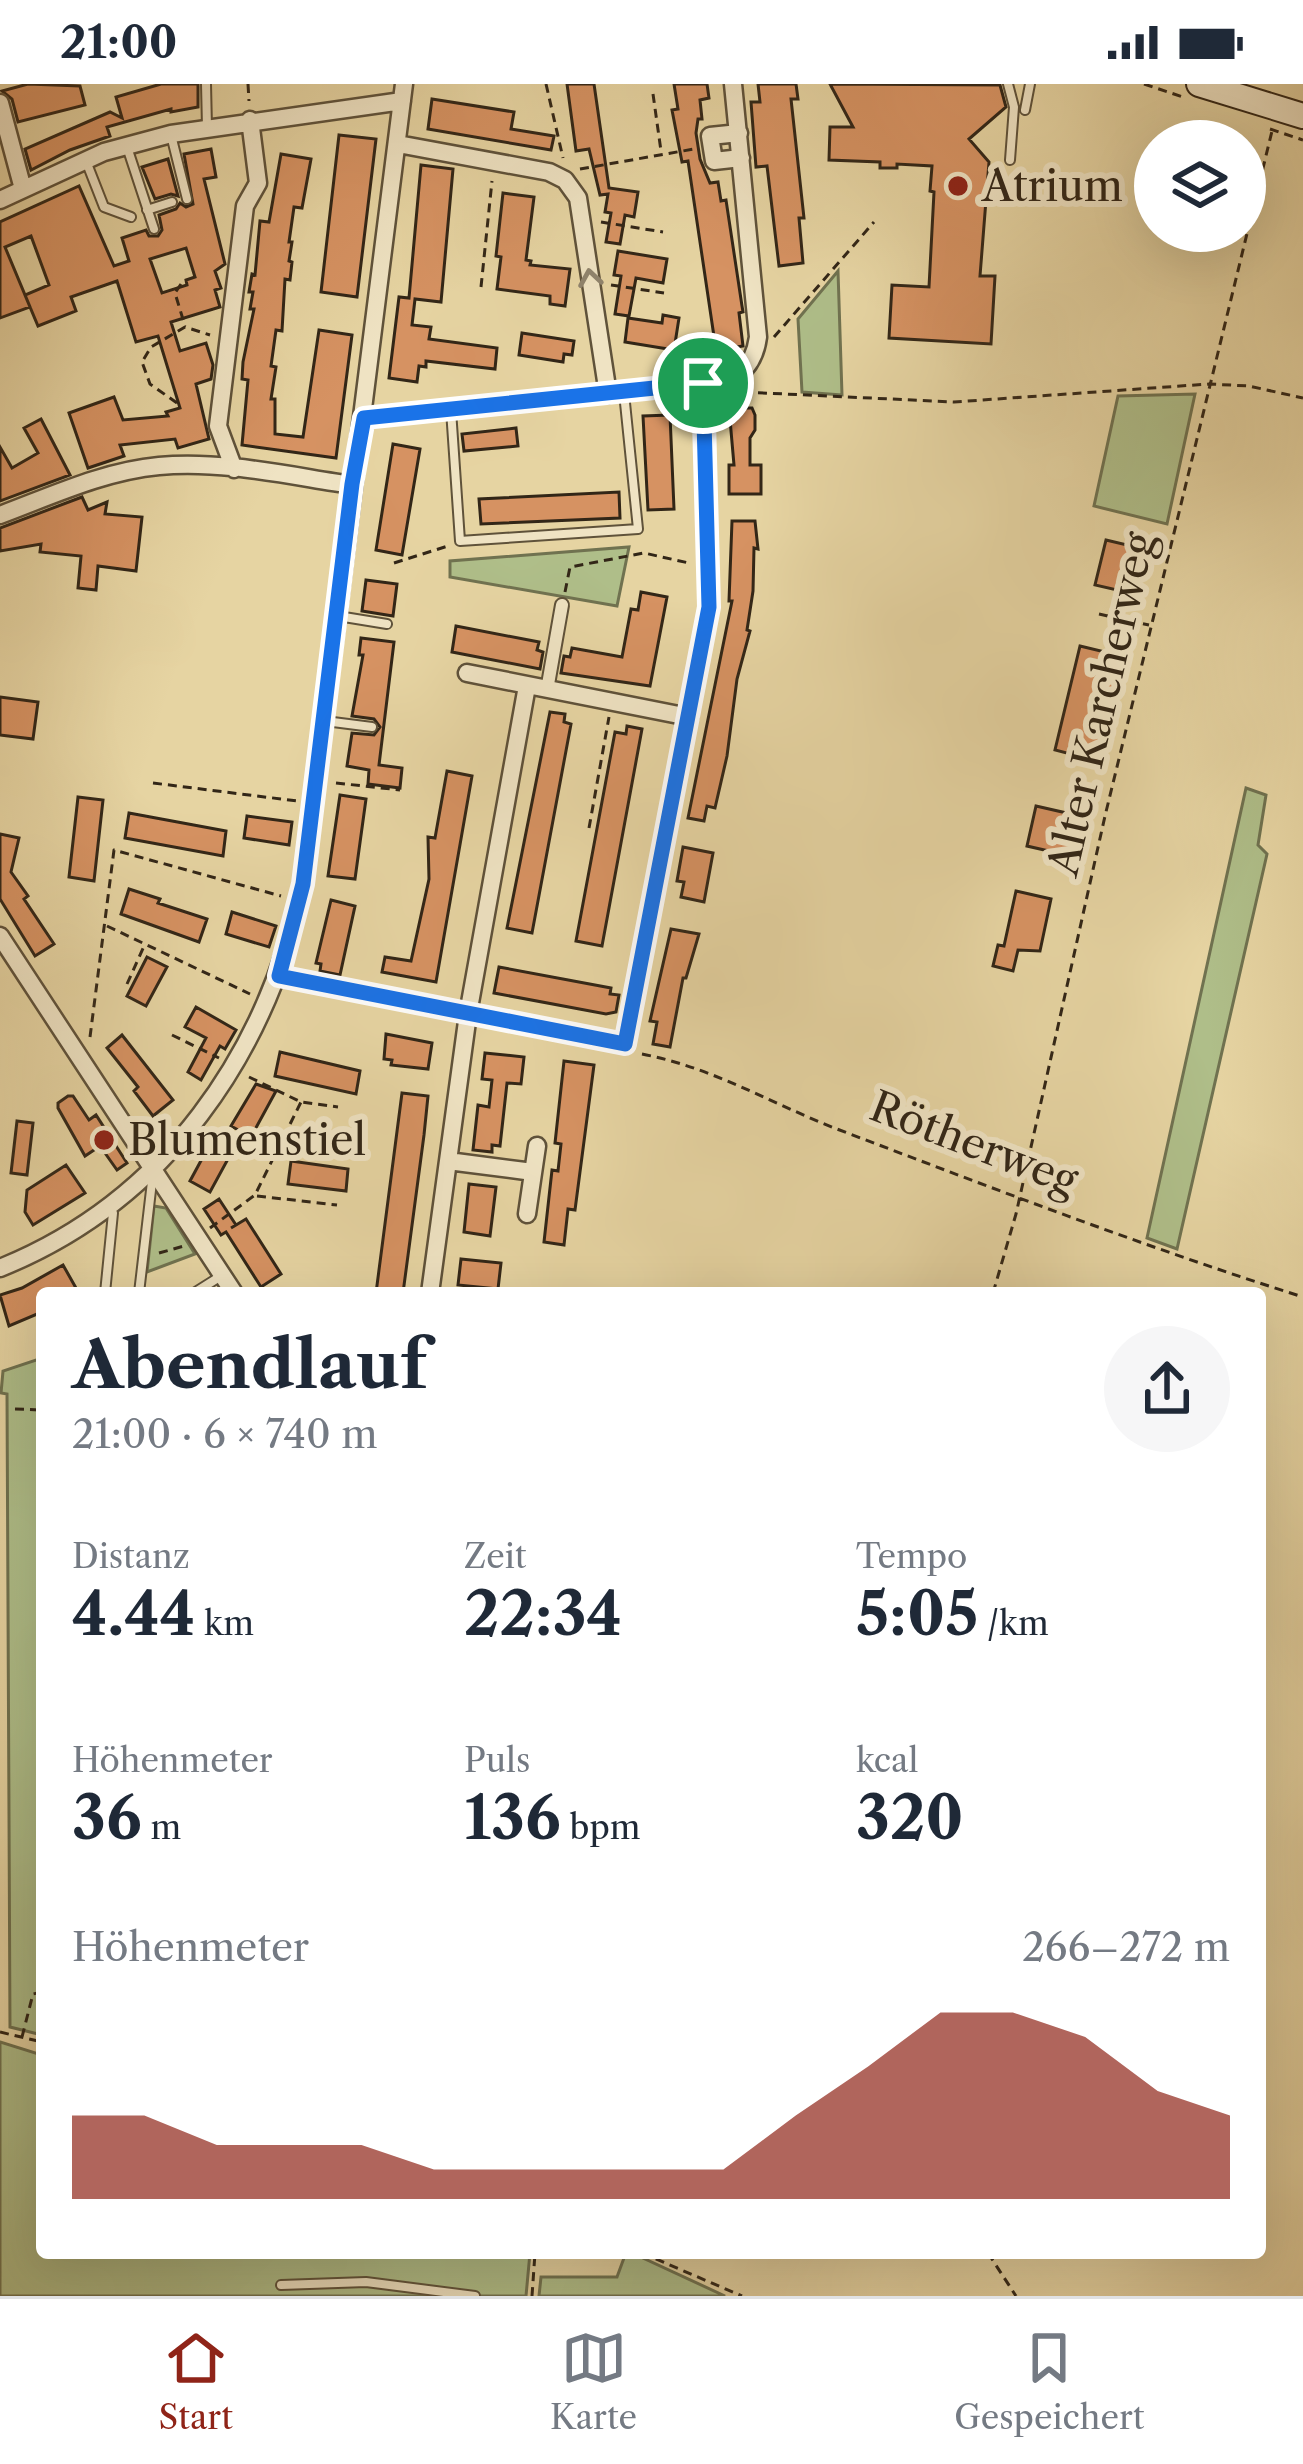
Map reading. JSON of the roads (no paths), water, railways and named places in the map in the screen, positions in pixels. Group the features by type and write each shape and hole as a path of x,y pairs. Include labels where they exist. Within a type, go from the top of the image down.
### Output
{"main road":[{"path":"1210,86 1303,116"}],"street":[{"path":"364,418 735,379 752,359 758,337 733,84"},
{"path":"0,200 86,160 171,134 249,114 403,93 303,884 279,976 234,1067 153,1171 62,1236 0,1268"},
{"path":"0,103 22,189"},
{"path":"234,469 218,426 245,206 258,183 249,114"},
{"path":"739,133 710,136 714,161 741,158"},
{"path":"398,144 557,175 578,198 616,393"},
{"path":"279,976 625,1044 709,607 711,384"},
{"path":"0,515 134,470 161,466 234,469 352,484"},
{"path":"548,690 562,605"},
{"path":"467,673 689,717"},
{"path":"431,1287 468,1014 527,686"},
{"path":"0,936 230,1287"},
{"path":"526,1214 537,1146"},
{"path":"448,1161 533,1172"}],"lane":[{"path":"206,84 208,127"},
{"path":"1008,84 1014,106 1010,160"},
{"path":"1019,84 1028,88 1025,110"},
{"path":"171,134 187,199"},
{"path":"126,146 154,230"},
{"path":"86,160 104,207 131,217"},
{"path":"147,210 172,202"},
{"path":"451,410 460,541 638,529 616,393"},
{"path":"338,616 387,624"},
{"path":"325,721 371,727"},
{"path":"140,1287 153,1171"},
{"path":"106,1287 113,1214 107,1205"},
{"path":"204,1287 223,1275"},
{"path":"281,2285 366,2282 475,2296"}],"place":[{"name":"Atrium","path":"958,186"},
{"name":"Blumenstiel","path":"104,1140"}]}
